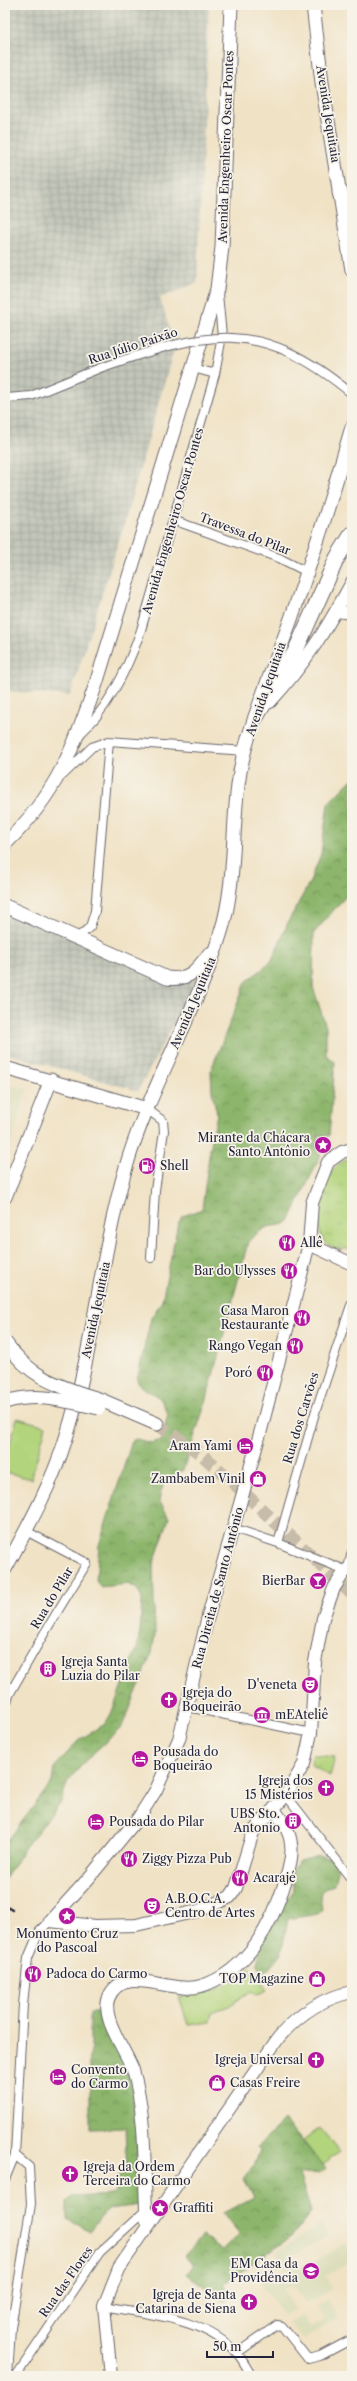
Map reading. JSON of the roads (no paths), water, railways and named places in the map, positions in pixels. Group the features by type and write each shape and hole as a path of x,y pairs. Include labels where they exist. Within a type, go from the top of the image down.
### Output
{"highway":[{"path":"340,192 352,227"},
{"path":"256,717 295,652 324,586 352,534"}],"main road":[{"name":"Avenida Engenheiro Oscar Pontes","path":"5,844 34,814 57,780 78,737 96,684 218,289 222,247 231,5"},
{"name":"Avenida Jequitaia","path":"314,5 322,83 352,270"},
{"name":"Avenida Jequitaia","path":"5,1569 26,1531 53,1475 66,1438 88,1351 118,1199 126,1168 148,1109 204,982 218,942 229,891 238,794 245,751 307,572 352,426"},
{"path":"5,906 167,978 175,979 196,972 218,942"},
{"path":"5,1068 148,1109"},
{"path":"5,1197 51,1080"},
{"path":"5,1342 28,1369 48,1381 100,1404 157,1424"},
{"path":"5,1402 30,1396 100,1404"}],"street":[{"name":"Avenida Engenheiro Oscar Pontes","path":"78,737 98,715 132,656 215,374 222,336 218,289"},
{"name":"Rua Júlio Paixão","path":"7,398 31,396 100,368 177,343 213,338 233,338 264,343 297,355 352,394"},
{"path":"193,368 215,374"},
{"name":"Travessa do Pilar","path":"173,520 279,558 307,572"},
{"path":"256,717 303,664 337,611 352,582"},
{"path":"337,611 352,614"},
{"path":"57,780 92,747 109,741 245,751"},
{"path":"78,938 85,934 90,927 95,911 109,741"},
{"path":"148,1109 163,1121 164,1132 155,1190 151,1258"},
{"name":"Rua Direita de Santo Antônio","path":"50,1921 88,1879 139,1817 169,1763 179,1738 188,1707 208,1616 261,1430 309,1244 312,1203 328,1162 342,1152 352,1149"},
{"path":"309,1244 352,1264"},
{"name":"Rua dos Carvões","path":"278,1543 315,1413 352,1302"},
{"path":"233,1528 349,1568"},
{"name":"Rua do Pilar","path":"5,1707 10,1693 87,1563 26,1531"},
{"path":"5,2179 15,2155 26,1969 34,1941 50,1921 95,1926 136,1925 198,1911 222,1902 230,1897 236,1888 253,1832 286,1795 304,1764 311,1733 315,1662 322,1625 330,1598 349,1568 352,1552"},
{"path":"188,1707 311,1733"},
{"path":"286,1795 352,1880"},
{"path":"147,2227 139,2093 128,2057 108,2015 107,2002 113,1990 130,1981 180,1988 200,1986 223,1976 248,1954 273,1915 281,1895 291,1858 292,1844 289,1835 274,1809"},
{"path":"111,2376 104,2306 119,2268 279,2037 310,2009 321,2002 352,1992"},
{"path":"8,2376 11,2328 31,2204 29,2168 15,2155"},
{"name":"Rua das Flores","path":"16,2376 100,2252 146,2210"},
{"path":"104,2306 198,2326 214,2334 237,2353 252,2376"},
{"path":"237,2353 277,2325 282,2326 308,2359 320,2356 352,2339"}],"tunnel":[{"path":"157,1424 201,1454 352,1594"}],"railway":[{"path":"5,1906 12,1910"}],"place":[{"name":"Mirante da Chácara Santo Antônio","path":"323,1145"},
{"name":"Shell","path":"147,1166"},
{"name":"Allê","path":"287,1243"},
{"name":"Bar do Ulysses","path":"289,1271"},
{"name":"Casa Maron Restaurante","path":"302,1318"},
{"name":"Rango Vegan","path":"295,1346"},
{"name":"Poró","path":"265,1373"},
{"name":"Aram Yami","path":"245,1446"},
{"name":"Zambabem Vinil","path":"258,1479"},
{"name":"BierBar","path":"318,1581"},
{"name":"Igreja Santa Luzia do Pilar","path":"48,1669"},
{"name":"D'veneta","path":"310,1685"},
{"name":"Igreja do Boqueirão","path":"169,1700"},
{"name":"mEAteliê","path":"262,1715"},
{"name":"Pousada do Boqueirão","path":"140,1759"},
{"name":"Igreja dos 15 Mistérios","path":"326,1788"},
{"name":"UBS Sto. Antonio","path":"293,1821"},
{"name":"Pousada do Pilar","path":"96,1822"},
{"name":"Ziggy Pizza Pub","path":"129,1859"},
{"name":"Acarajé","path":"240,1878"},
{"name":"A.B.O.C.A. Centro de Artes","path":"152,1906"},
{"name":"Monumento Cruz do Pascoal","path":"67,1916"},
{"name":"Padoca do Carmo","path":"33,1974"},
{"name":"TOP Magazine","path":"317,1979"},
{"name":"Igreja Universal","path":"316,2060"},
{"name":"Convento do Carmo","path":"58,2077"},
{"name":"Casas Freire","path":"217,2083"},
{"name":"Igreja da Ordem Terceira do Carmo","path":"70,2174"},
{"name":"Graffiti","path":"160,2208"},
{"name":"EM Casa da Providência","path":"311,2271"},
{"name":"Igreja de Santa Catarina de Siena","path":"249,2302"}]}
